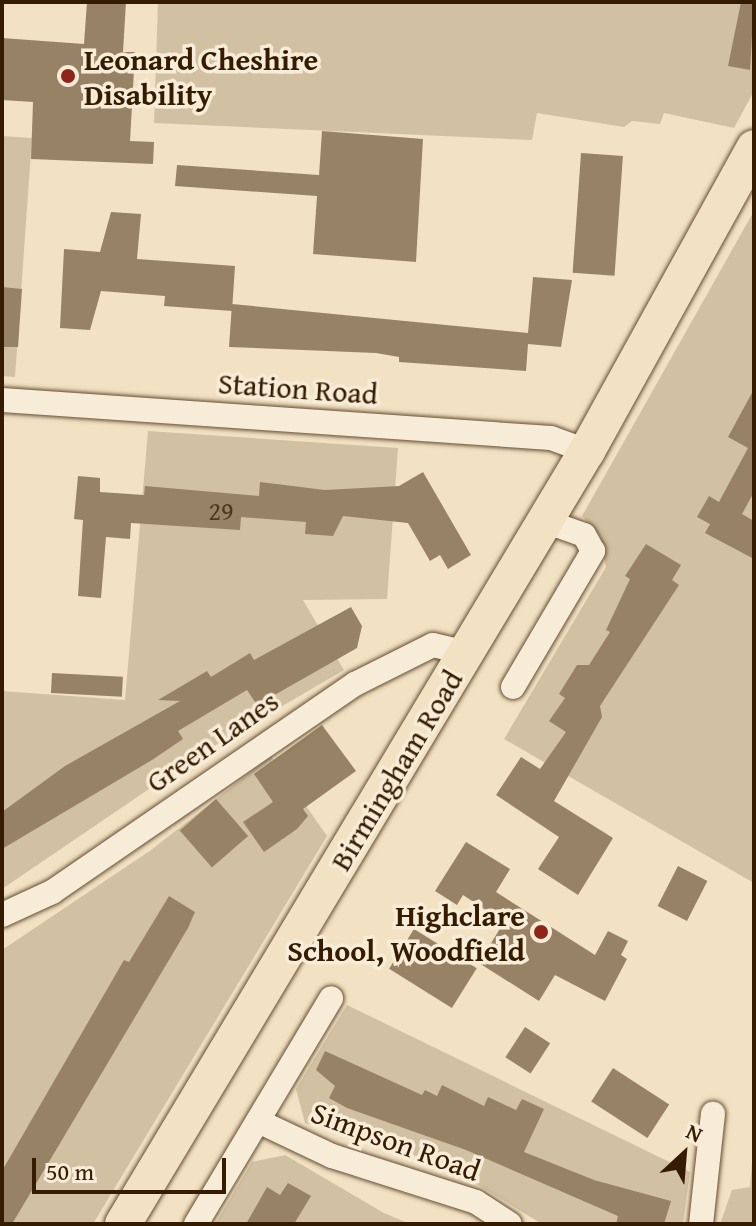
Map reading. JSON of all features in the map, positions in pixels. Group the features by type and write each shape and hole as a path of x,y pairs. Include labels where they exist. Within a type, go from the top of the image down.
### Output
{"main road":[{"name":"Birmingham Road","path":"123,1224 587,451 754,148"}],"street":[{"name":"Station Road","path":"2,400 551,438 587,451"},
{"name":"Birmingham Road","path":"513,687 593,551 584,535 545,521"},
{"name":"Green Lanes","path":"2,915 52,892 355,684 433,645 467,653"},
{"path":"196,1224 331,998"},
{"path":"701,1224 713,1114"},
{"name":"Simpson Road","path":"258,1121 332,1156 476,1202 510,1224"}],"shaded area":[{"path":"158,2 754,2 754,91 734,128 664,113 660,124 632,121 624,127 537,113 532,140 154,123"},
{"path":"2,136 32,138 15,377 2,376"},
{"path":"754,211 754,883 504,739 606,567 600,536 582,516"},
{"path":"148,431 398,448 387,599 303,600 344,670 202,753 2,889 2,691 125,700"},
{"path":"271,756 327,836 93,1224 2,1224 2,950 151,850"},
{"path":"347,1005 690,1172 683,1224 542,1224 457,1172 305,1123 296,1089"},
{"path":"754,1137 754,1224 720,1224 732,1190 750,1187"},
{"path":"285,1155 384,1213 410,1224 215,1224 252,1162"}],"building":[{"name":"Leonard Cheshire Disability","path":"87,2 126,2 123,52 135,52 130,141 154,142 153,164 31,159 33,102 2,100 2,38 84,44"},
{"path":"741,2 754,2 750,70 728,66"},
{"path":"322,131 423,139 416,262 313,254 317,196 175,186 177,165 319,175"},
{"path":"581,153 623,156 615,276 573,273"},
{"path":"111,212 141,214 137,259 235,266 232,311 164,306 165,296 101,291 90,330 60,328 64,249 100,252"},
{"path":"533,277 572,280 561,347 528,344 526,371 399,362 399,357 376,353 229,347 232,304 528,333"},
{"path":"2,287 22,289 18,347 2,347"},
{"path":"754,389 754,492 742,514 754,521 754,559 705,533 710,524 697,517 709,496 719,502 748,448 728,437"},
{"path":"423,472 471,555 448,569 440,555 430,561 408,523 343,516 333,536 305,534 306,522 241,517 240,530 131,523 130,539 106,537 101,598 78,596 83,520 74,519 78,476 100,478 100,492 144,495 145,486 259,496 260,482 325,490 399,486"},
{"path":"646,544 681,565 672,580 679,585 600,706 602,717 554,801 613,838 578,895 538,869 559,837 496,795 521,757 540,769 566,732 549,721 565,698 559,694 577,665 589,665 610,632 606,630 630,579 625,576"},
{"path":"351,607 362,626 357,648 257,705 247,690 178,731 183,739 152,760 2,849 2,812 65,766 180,701 158,700 207,671 211,677 250,653 254,660"},
{"path":"52,673 123,677 122,697 51,693"},
{"path":"322,725 356,771 303,809 308,816 297,829 264,852 243,822 273,802 254,774"},
{"path":"216,799 248,836 212,867 180,830"},
{"path":"466,842 510,869 496,892 595,955 608,931 628,941 621,955 627,959 605,1001 555,975 539,1001 479,963 504,922 463,895 457,905 435,891"},
{"path":"678,866 707,881 687,921 658,906"},
{"path":"169,896 195,912 188,928 12,1224 2,1224 2,1171 124,960 129,962"},
{"path":"414,929 477,968 452,1008 389,969"},
{"path":"525,1027 550,1043 531,1074 505,1057"},
{"path":"325,1051 422,1095 425,1090 437,1096 442,1085 484,1106 488,1097 516,1110 522,1099 544,1109 524,1152 594,1180 671,1201 664,1224 616,1224 618,1216 466,1150 347,1108 329,1098 335,1086 316,1070"},
{"path":"613,1068 669,1104 647,1138 591,1102"},
{"path":"288,1183 311,1196 294,1224 246,1224 267,1187 280,1195"}],"place":[{"name":"Leonard Cheshire Disability","path":"68,76"},
{"name":"Highclare School, Woodfield","path":"541,932"}]}
